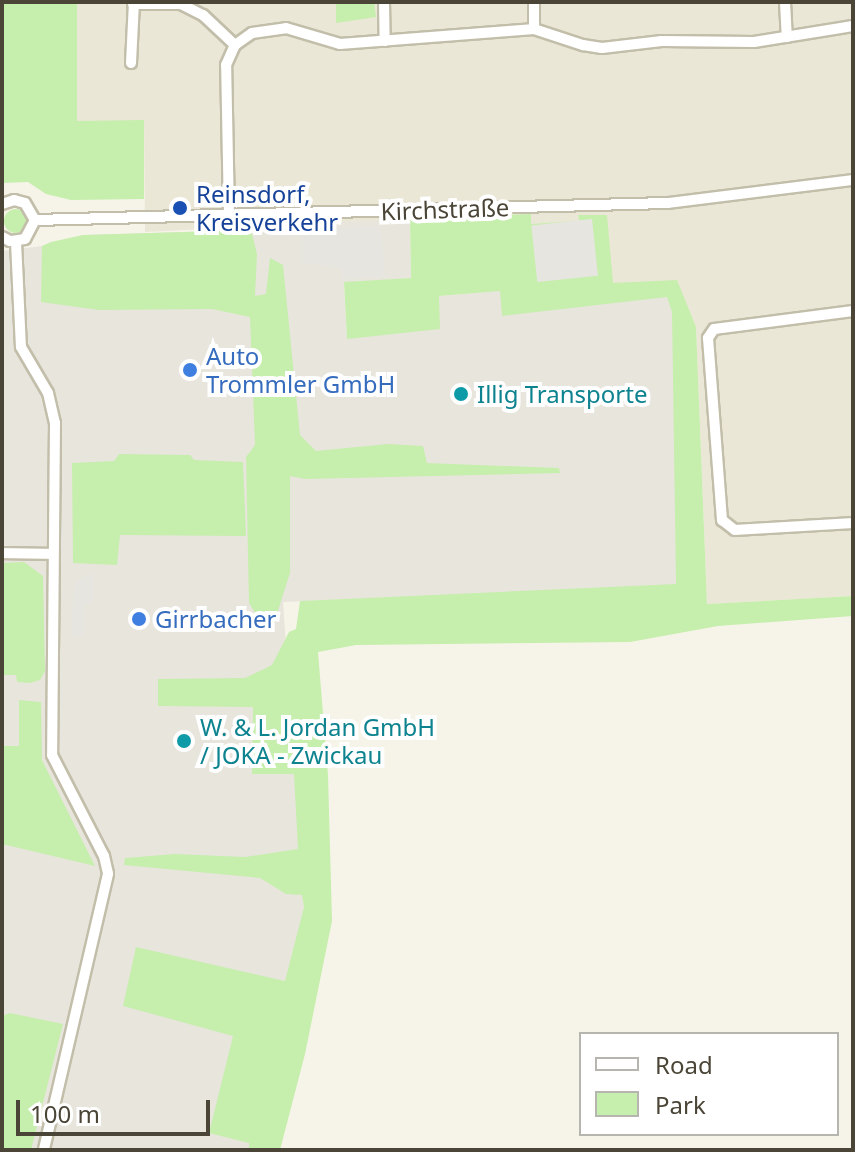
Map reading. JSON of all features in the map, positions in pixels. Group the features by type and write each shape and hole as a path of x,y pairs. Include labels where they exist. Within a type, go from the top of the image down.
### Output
{"street":[{"path":"384,2 385,41"},
{"path":"534,2 534,29"},
{"path":"785,2 787,37"},
{"path":"131,63 134,3 181,4 203,15 235,45"},
{"path":"229,215 226,65 235,45 252,33 286,28 340,44 534,29 602,48 662,41 754,42 853,26"},
{"name":"Kirchstraße","path":"35,220 668,203 853,180"},
{"path":"2,204 11,200 25,203 35,220 28,236 16,242 2,237"},
{"path":"16,242 21,347 48,393 54,416 52,755 104,856 108,874 44,1150"},
{"path":"853,311 714,329 708,338 722,520 735,530 853,523"},
{"path":"2,553 53,554"}],"shaded area":[{"path":"77,2 853,2 853,596 707,604 696,327 677,281 605,284 410,219 145,232 144,121 77,121"},
{"path":"410,219 411,278 344,283 347,339 439,296 601,282 601,293 676,286 681,585 283,602 304,907 249,1150 2,1150 2,251 42,246 83,235 251,230 266,225"},
{"path":"592,219 598,276 537,282 531,225"},
{"path":"381,226 385,277 343,279 341,268 301,262 301,229"},
{"path":"94,571 94,602 84,606 84,637 72,636 74,583"}],"green space":[{"path":"2,2 77,2 77,121 144,120 144,199 71,200 46,194 28,182 2,183"},
{"path":"336,2 374,2 376,17 336,23"},
{"path":"16,209 25,212 28,221 25,230 16,233 7,230 4,221 7,212"},
{"path":"531,214 531,224 592,220 579,220 578,215 607,215 613,283 677,280 696,327 707,604 853,596 853,616 718,626 630,642 356,645 318,652 328,775 332,921 305,1054 280,1150 249,1150 249,1143 209,1133 233,1036 123,1006 136,947 285,981 304,907 302,895 286,894 260,878 124,865 125,858 175,854 245,857 298,849 294,774 252,774 253,707 158,706 158,679 245,678 272,665 289,632 296,629 300,601 676,584 672,312 667,297 502,316 500,291 439,296 440,329 347,339 344,282 411,278 410,219"},
{"path":"251,230 257,254 255,296 266,294 270,258 283,265 300,435 316,451 388,444 423,446 427,463 559,468 560,473 305,479 290,476 290,573 273,626 258,617 249,603 246,457 255,445 250,317 212,309 99,310 41,302 42,246 51,242 83,235"},
{"path":"119,454 190,455 194,460 243,462 246,536 120,535 117,565 73,563 72,463 114,461"},
{"path":"24,562 43,576 45,671 40,680 30,683 17,682 16,675 2,675 2,563"},
{"path":"19,700 41,702 42,760 95,866 2,844 2,746 19,746"},
{"path":"10,1013 63,1024 31,1150 2,1150 2,1016"}],"place":[{"name":"Reinsdorf, Kreisverkehr","path":"180,208"},
{"name":"Auto Trommler GmbH","path":"190,370"},
{"name":"Illig Transporte","path":"461,394"},
{"name":"Girrbacher","path":"139,619"},
{"name":"W. & L. Jordan GmbH / JOKA - Zwickau","path":"184,741"}]}
